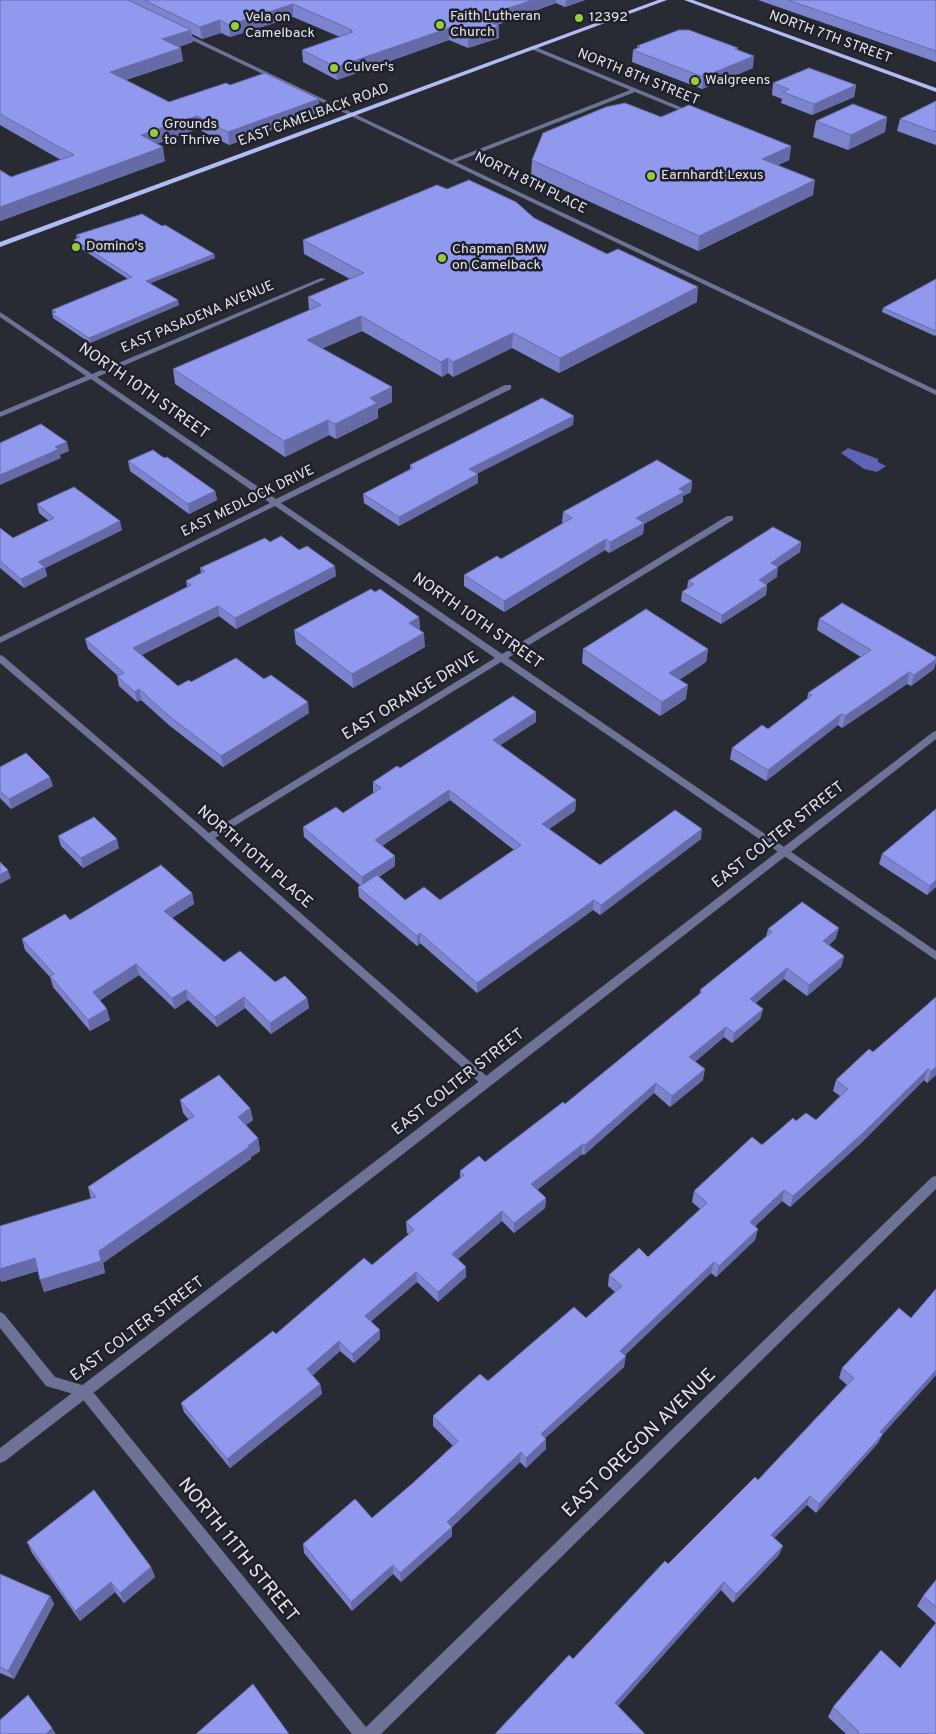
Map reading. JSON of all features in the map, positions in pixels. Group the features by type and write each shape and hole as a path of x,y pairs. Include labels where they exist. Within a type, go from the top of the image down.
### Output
{"main road":[{"name":"EAST CAMELBACK ROAD","path":"0,245 664,0"},
{"name":"NORTH 7TH STREET","path":"687,0 936,90"}],"street":[{"name":"NORTH 8TH PLACE","path":"170,28 453,161 936,393"},
{"name":"NORTH 8TH STREET","path":"533,48 699,117"},
{"path":"453,161 635,90"},
{"name":"EAST PASADENA AVENUE","path":"0,416 323,279"},
{"name":"NORTH 10TH STREET","path":"0,314 936,956"},
{"name":"EAST MEDLOCK DRIVE","path":"0,640 508,387"},
{"name":"EAST ORANGE DRIVE","path":"208,838 730,518"},
{"name":"NORTH 10TH PLACE","path":"0,658 486,1082"},
{"name":"EAST COLTER STREET","path":"0,1456 936,734"},
{"name":"EAST OREGON AVENUE","path":"370,1734 936,1181"},
{"path":"0,1318 51,1382 84,1391"},
{"name":"NORTH 11TH STREET","path":"84,1391 362,1734"}],"water":[{"path":"848,448 878,459 878,462 886,466 877,472 864,469 841,453"}],"building":[{"path":"0,0 128,0 191,30 162,39 181,48 110,72 169,102 226,83 230,85 265,73 319,99 228,132 197,116 141,135 163,147 0,207 0,170 11,177 74,155 0,114"},
{"path":"144,0 532,0 480,18 499,26 468,36 449,28 336,67 302,50 353,32 350,31 352,30 293,4 229,25 220,20 200,27"},
{"path":"788,0 936,0 936,51"},
{"path":"679,30 689,30 754,56 703,77 633,50 640,47 637,46"},
{"path":"809,68 856,85 814,104 783,92 789,89 773,83"},
{"path":"936,101 936,132 900,119"},
{"path":"625,103 661,117 689,105 791,146 762,159 815,180 699,236 532,160 543,133 606,107"},
{"path":"853,104 887,117 851,135 816,121"},
{"path":"469,180 516,202 534,218 607,254 618,249 698,287 560,358 513,333 453,362 448,358 441,362 361,316 307,340 392,387 370,398 377,403 335,424 328,420 284,441 173,369 321,305 308,297 364,273 303,240 437,185 447,189"},
{"path":"142,214 162,226 165,225 214,254 146,281 178,300 89,338 52,314 56,312 52,310 132,277 74,240 80,237 76,235"},
{"path":"936,279 936,331 883,308"},
{"path":"542,398 574,416 469,469 478,474 399,517 363,494 413,468 410,465"},
{"path":"41,424 67,442 55,447 59,449 0,475 0,443"},
{"path":"153,450 164,458 167,457 215,491 188,504 128,461"},
{"path":"657,460 692,481 679,489 684,492 636,518 644,523 610,542 606,539 504,601 464,575 497,556 501,559 572,518 563,512"},
{"path":"74,487 120,521 38,562 45,567 21,579 0,561 0,528 13,538 54,518 37,504"},
{"path":"773,527 801,542 771,563 778,567 759,580 767,585 722,615 682,592 694,584 688,581"},
{"path":"281,536 299,550 307,546 335,566 235,618 218,606 133,648 178,686 189,680 191,682 236,658 264,679 271,675 308,702 221,756 168,715 139,689 135,692 117,676 124,673 85,639 191,585 186,581 205,571 200,568 265,538 270,542"},
{"path":"371,589 375,592 380,589 419,617 409,623 424,633 352,674 294,630"},
{"path":"842,603 936,657 936,659 914,675 909,672 845,716 841,714 768,770 732,748 762,725 768,729 812,695 808,693 871,650 819,619"},
{"path":"646,609 708,649 669,673 688,685 662,702 583,649"},
{"path":"513,696 536,712 493,740 576,800 542,824 600,865 675,810 702,829 601,905 594,900 477,983 420,933 417,936 358,887 377,875 405,900 424,887 440,900 521,845 449,790 375,840 395,856 362,877 303,827 336,807 343,813 381,788 373,782 397,766 400,768"},
{"path":"26,753 50,777 9,799 0,791 0,767"},
{"path":"936,809 936,880 930,886 882,854"},
{"path":"94,817 117,839 81,858 58,836"},
{"path":"0,862 8,870 0,875"},
{"path":"161,865 192,893 164,911 224,962 240,951 275,982 285,976 307,998 270,1023 244,997 215,1017 186,990 172,998 136,964 93,992 107,1009 88,1020 50,976 54,974 22,939 65,914 70,920"},
{"path":"802,902 839,928 823,941 844,956 809,985 787,968 750,999 763,1009 734,1033 726,1027 689,1057 705,1069 672,1096 656,1083 585,1145 583,1144 531,1184 546,1198 514,1223 502,1211 452,1254 466,1267 438,1292 416,1272 365,1316 380,1330 352,1354 339,1341 307,1369 320,1384 227,1459 181,1403 273,1331 276,1334 364,1258 372,1265 414,1230 406,1222 464,1175 460,1171 479,1156 485,1162 563,1102 565,1104 702,992 700,990 772,932 768,929"},
{"path":"936,997 936,1067 931,1071 928,1069 864,1132 793,1196 784,1190 750,1222 758,1229 719,1266 714,1262 620,1351 626,1356 541,1434 546,1439 526,1458 521,1452 447,1522 452,1527 400,1573 393,1565 351,1602 303,1544 355,1499 372,1518 413,1483 458,1441 433,1416 480,1374 488,1381 574,1307 586,1318 622,1286 609,1275 639,1248 648,1257 707,1203 694,1191 752,1137 762,1145 793,1118 796,1121 806,1113 816,1120 848,1089 836,1080 869,1049 873,1052"},
{"path":"219,1075 250,1108 238,1117 258,1138 249,1147 99,1251 101,1261 40,1280 35,1258 0,1269 0,1226 96,1197 88,1187 194,1116 180,1100"},
{"path":"936,1289 936,1370 880,1432 883,1434 819,1504 810,1496 771,1535 783,1546 736,1594 724,1582 615,1703 645,1734 495,1734 569,1655 573,1659 665,1561 668,1564 755,1477 758,1480 854,1378 842,1368 899,1308 911,1318"},
{"path":"94,1490 151,1567 120,1593 111,1582 75,1611 27,1542"},
{"path":"0,1574 50,1596 8,1671 0,1667"},
{"path":"936,1580 936,1607 923,1596"},
{"path":"936,1623 936,1734 857,1734 859,1732 833,1707 881,1650 900,1668"},
{"path":"253,1684 289,1734 196,1734"},
{"path":"28,1695 52,1728 46,1734 0,1734 0,1720"}],"place":[{"name":"12392","path":"579,18"},
{"name":"Faith Lutheran Church","path":"440,25"},
{"name":"Vela on Camelback","path":"235,26"},
{"name":"Culver's","path":"334,68"},
{"name":"Walgreens","path":"695,81"},
{"name":"Grounds to Thrive","path":"154,133"},
{"name":"Earnhardt Lexus","path":"651,176"},
{"name":"Domino's","path":"76,247"},
{"name":"Chapman BMW on Camelback","path":"442,258"}]}
